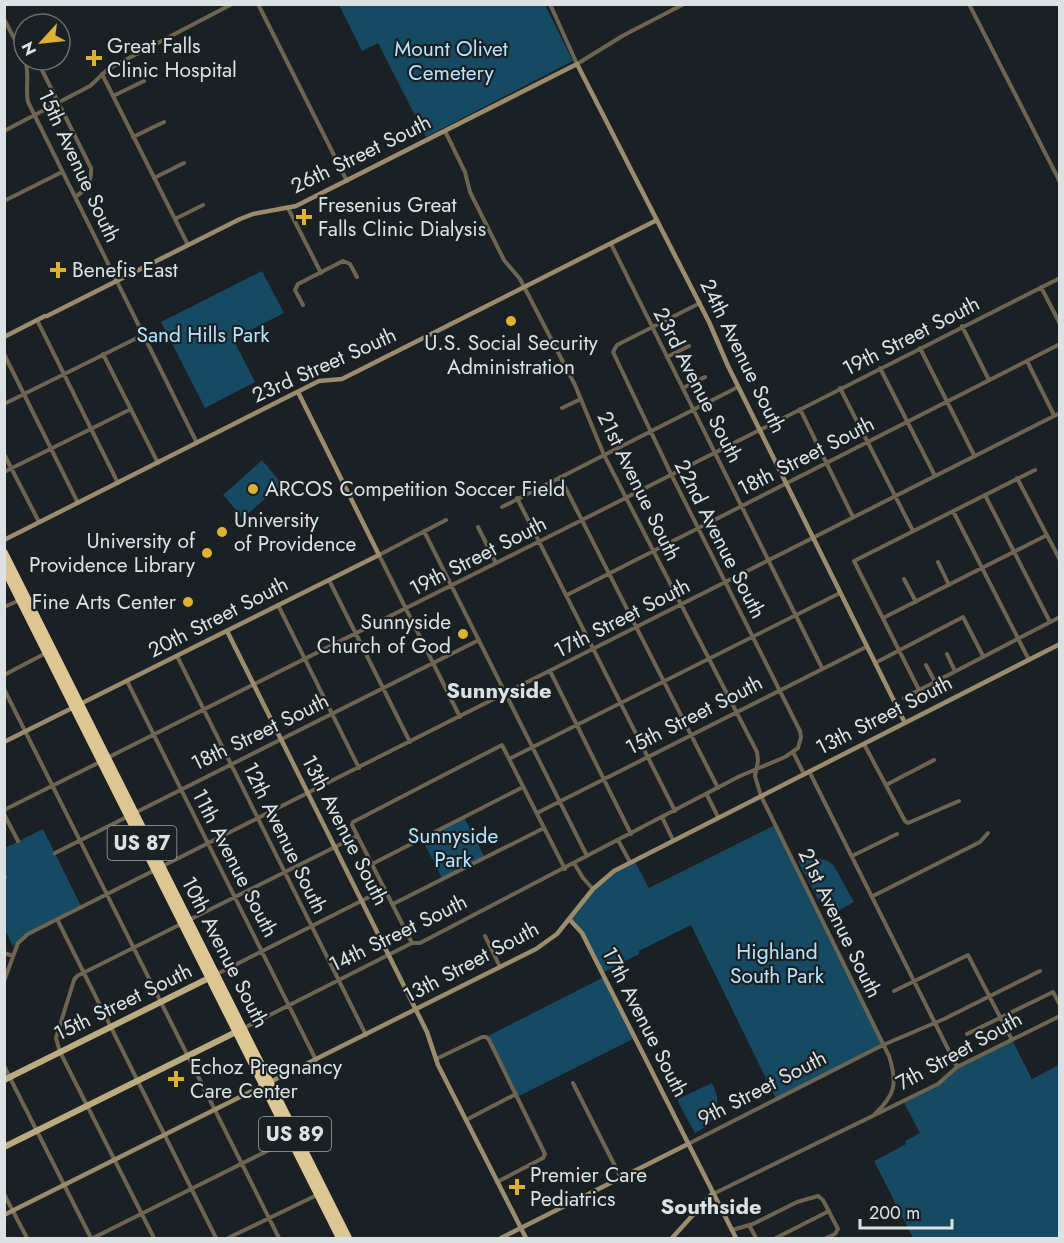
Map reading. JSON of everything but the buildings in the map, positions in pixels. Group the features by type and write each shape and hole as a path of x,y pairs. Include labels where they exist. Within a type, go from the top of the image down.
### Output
{"highway":[{"name":"10th Avenue South","path":"4,553 77,706 321,1193 340,1239"},
{"name":"10th Avenue South","path":"4,568 24,598"},
{"name":"10th Avenue South","path":"321,1193 348,1239"}],"main road":[{"name":"15th Street South","path":"7,1079 213,976"},
{"name":"14th Street South","path":"4,1147 240,1030"}],"street":[{"path":"4,131 90,87 108,69 232,4"},
{"path":"258,4 347,181"},
{"name":"24th Avenue South","path":"550,4 577,64 700,303 738,387 905,723"},
{"name":"26th Street South","path":"4,337 246,216 288,208 347,181 577,64 624,35 684,4"},
{"path":"969,4 1059,183"},
{"name":"15th Avenue South","path":"4,19 12,34"},
{"name":"15th Avenue South","path":"27,72 25,92 28,102 197,443"},
{"path":"43,72 91,168 90,183 82,193 75,197"},
{"path":"101,74 188,245"},
{"path":"113,96 144,81"},
{"path":"133,137 164,122"},
{"name":"21st Avenue South","path":"445,131 465,172 470,192 504,260 515,272 524,288 581,399 604,455 757,752 756,781 761,796 892,1065 893,1090 885,1104 874,1115"},
{"path":"154,178 184,163"},
{"path":"4,201 62,172"},
{"path":"175,219 203,205"},
{"path":"288,208 321,273"},
{"name":"23rd Street South","path":"4,540 319,381 342,379 657,220"},
{"name":"23rd Avenue South","path":"611,244 822,668"},
{"path":"303,305 295,287 321,273 346,261 357,277"},
{"name":"19th Street South","path":"4,812 1059,278"},
{"path":"1041,287 1059,324"},
{"path":"652,327 700,303"},
{"path":"38,320 118,483"},
{"path":"962,326 989,380"},
{"name":"22nd Avenue South","path":"652,327 617,345 614,349 614,356 800,731 801,742"},
{"path":"4,404 143,334"},
{"name":"18th Street South","path":"567,595 1059,344"},
{"path":"667,357 689,346"},
{"path":"920,348 974,456"},
{"path":"4,354 78,503"},
{"path":"104,354 158,463"},
{"path":"1026,361 1054,416"},
{"path":"880,368 934,476"},
{"path":"683,388 705,378"},
{"path":"502,507 738,387"},
{"path":"840,388 913,531"},
{"path":"298,392 460,717"},
{"path":"562,408 581,399"},
{"path":"4,472 130,409"},
{"path":"800,409 853,517"},
{"name":"17th Street South","path":"4,981 21,939 57,919 1059,413"},
{"path":"4,454 39,522"},
{"path":"919,690 854,561 1035,470"},
{"path":"560,477 718,788"},
{"path":"1017,478 1059,560"},
{"path":"985,495 1050,622"},
{"path":"517,498 675,811"},
{"path":"953,511 1029,660"},
{"name":"20th Street South","path":"4,742 446,520"},
{"path":"478,527 496,563"},
{"path":"424,531 587,856"},
{"path":"883,618 1047,535"},
{"path":"938,562 949,585"},
{"path":"904,579 916,602"},
{"path":"329,580 410,742"},
{"path":"509,759 840,592"},
{"path":"4,607 24,598"},
{"path":"278,605 359,768"},
{"path":"875,663 963,617 983,656"},
{"path":"904,698 1059,617"},
{"name":"13th Avenue South","path":"227,631 416,1009 436,1059 526,1239"},
{"name":"18th Street South","path":"55,853 478,640"},
{"name":"13th Street South","path":"4,1215 500,967 548,941 570,920 593,889 630,862 1059,644"},
{"name":"15th Street South","path":"537,813 866,646"},
{"path":"4,675 51,651"},
{"path":"947,654 955,671"},
{"name":"12th Avenue South","path":"177,656 366,1035"},
{"path":"926,665 935,682"},
{"path":"550,671 631,834"},
{"name":"11th Avenue South","path":"127,681 316,1060"},
{"path":"4,689 279,1239"},
{"name":"14th Street South","path":"240,1030 412,942 420,943 718,788 793,752 801,742"},
{"path":"864,744 908,823 959,801"},
{"path":"412,942 352,825 355,821 502,745 565,869"},
{"path":"793,752 873,896 957,1067"},
{"path":"886,785 934,760"},
{"path":"372,864 523,787"},
{"path":"707,795 718,817"},
{"path":"4,812 18,841"},
{"path":"662,817 673,840"},
{"path":"393,904 544,828"},
{"path":"873,896 980,842 988,832"},
{"path":"852,856 897,834"},
{"path":"154,1239 60,1052 56,1038 74,980 357,836"},
{"path":"618,840 630,862"},
{"path":"574,863 593,889"},
{"name":"15th Street South","path":"213,976 385,889"},
{"path":"57,919 216,1239"},
{"name":"17th Avenue South","path":"570,920 582,933 736,1239"},
{"path":"485,936 500,967"},
{"path":"4,953 13,956"},
{"path":"894,991 968,955 1012,1040"},
{"name":"9th Street South","path":"501,1239 883,1045 944,1019 1040,971"},
{"path":"967,1034 1053,992 1059,1005"},
{"name":"7th Street South","path":"712,1194 938,1084 957,1067 1059,1016"},
{"path":"436,1059 486,1037 516,1094 545,1156 496,1182"},
{"path":"4,1066 7,1079 37,1131 92,1239 294,1138"},
{"path":"573,1083 621,1178"},
{"path":"466,1120 516,1094"},
{"path":"228,1239 321,1193"},
{"path":"4,1194 27,1239"},
{"path":"672,1239 712,1194"},
{"path":"731,1230 749,1225 797,1202 818,1196 838,1229 835,1234 826,1239"},
{"path":"776,1239 829,1211"},
{"path":"749,1225 756,1239"}],"green space":[{"name":"Mount Olivet Cemetery","path":"339,5 545,5 573,61 426,137 378,43 362,51"},
{"name":"Sand Hills Park","path":"262,271 284,313 233,339 255,382 205,408 161,322"},
{"name":"ARCOS Competition Soccer Field","path":"262,460 282,484 243,518 223,495"},
{"name":"Sunnyside Park","path":"464,817 485,858 443,880 422,839"},
{"name":"Highland South Park","path":"775,825 883,1045 776,1099 691,925 602,973 582,933 570,920 602,880 634,860 649,888"},
{"path":"43,829 81,906 28,934 13,946 5,930 5,848"},
{"path":"811,856 828,861 834,866 854,902 838,911 834,904 818,899 798,861"},
{"path":"604,977 635,1038 517,1097 486,1037"},
{"path":"1012,1040 1032,1079 1059,1065 1059,1238 913,1238 874,1161 906,1144 905,1141 920,1133 903,1101 938,1084 957,1067"},
{"path":"712,1083 717,1098 716,1112 708,1124 695,1133 678,1099"}],"place":[{"name":"Great Falls Clinic Hospital","path":"94,58"},
{"name":"Fresenius Great Falls Clinic Dialysis","path":"304,217"},
{"name":"Benefis East","path":"58,270"},
{"name":"U.S. Social Security Administration","path":"511,321"},
{"name":"ARCOS Competition Soccer Field","path":"253,489"},
{"name":"University of Providence","path":"222,532"},
{"name":"University of Providence Library","path":"207,553"},
{"name":"Fine Arts Center","path":"188,602"},
{"name":"Sunnyside Church of God","path":"463,634"},
{"name":"Echoz Pregnancy Care Center","path":"176,1079"},
{"name":"Premier Care Pediatrics","path":"517,1187"}],"district":[{"name":"Sunnyside","path":"499,690"},
{"name":"Southside","path":"711,1206"}]}
